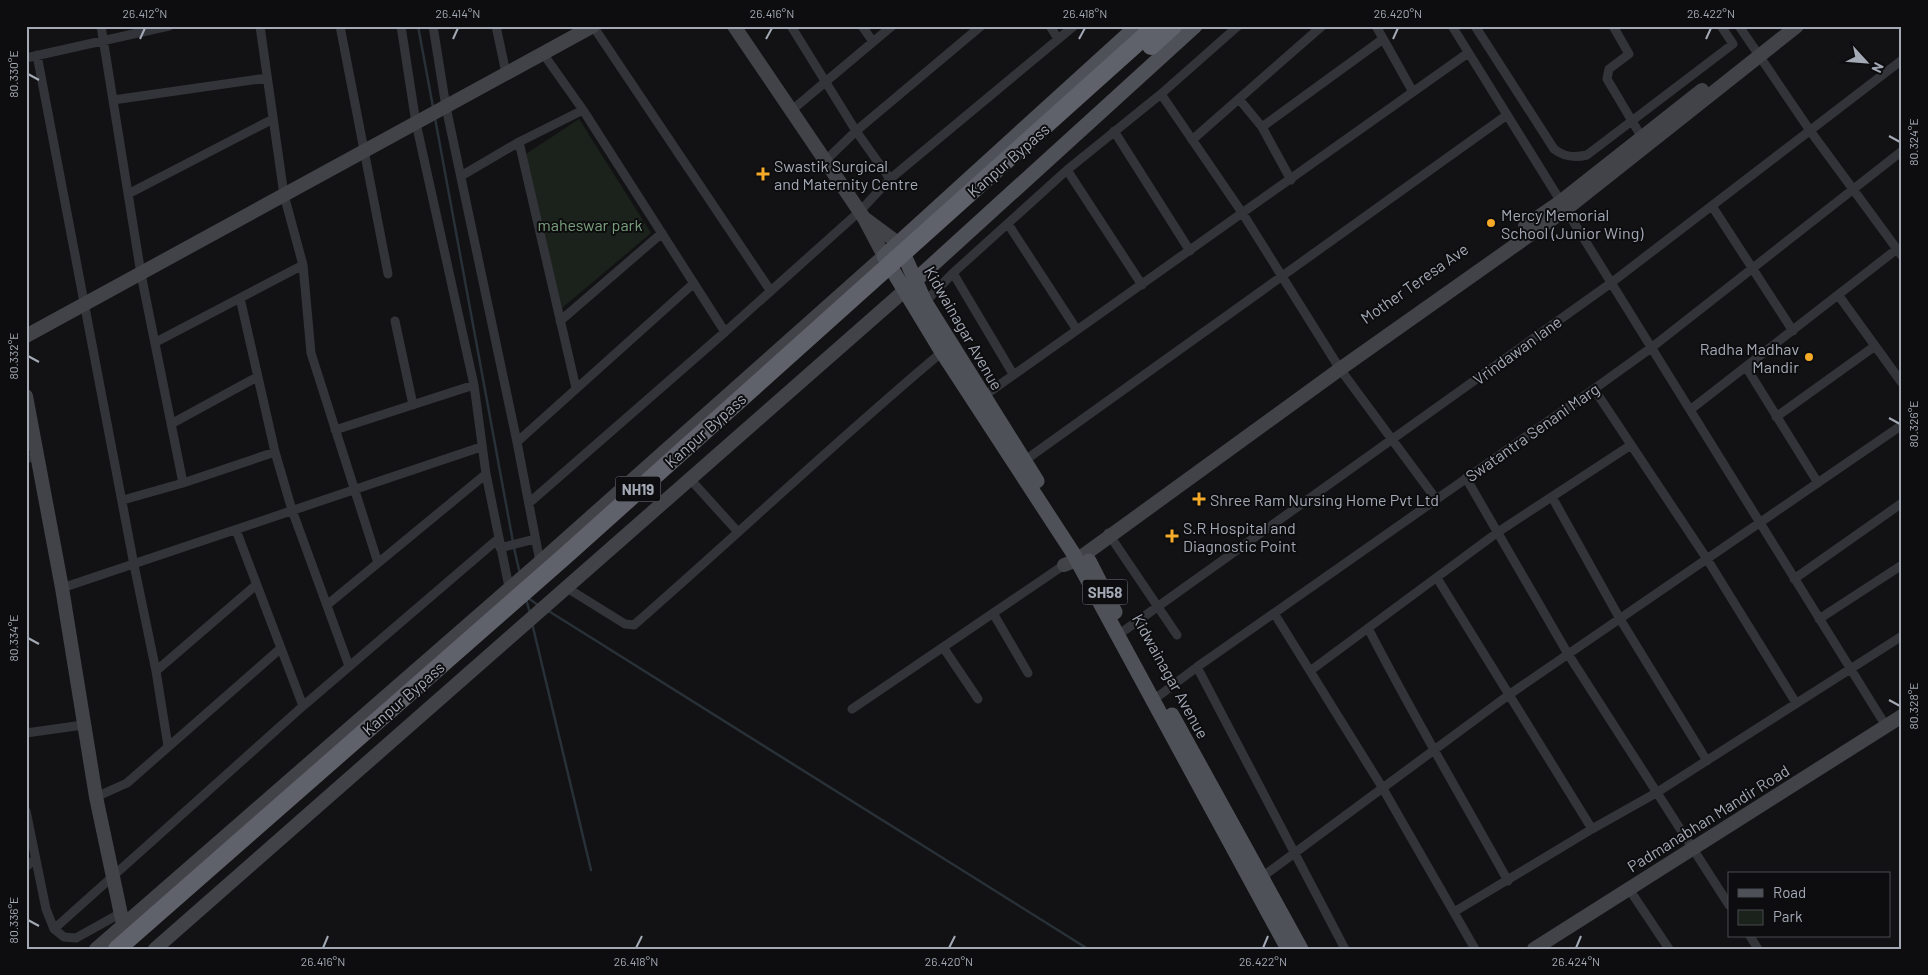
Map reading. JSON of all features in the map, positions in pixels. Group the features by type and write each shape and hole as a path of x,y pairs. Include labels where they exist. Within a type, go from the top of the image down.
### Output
{"highway":[{"name":"Kanpur Bypass","path":"117,949 565,556 1156,26"},
{"name":"Kanpur Bypass","path":"135,949 1012,174 1173,26"}],"main road":[{"path":"909,286 1195,26"},
{"path":"884,256 1132,28"},
{"name":"Kidwainagar Avenue","path":"898,243 909,286 942,352 1024,461 1257,880 1301,949"},
{"name":"Kidwainagar Avenue","path":"884,256 925,302 978,399 1076,556 1125,630 1156,698"},
{"name":"Kidwainagar Avenue","path":"1257,880 1288,949"}],"street":[{"path":"100,26 141,274 183,483"},
{"path":"26,58 168,26"},
{"path":"260,26 284,195 303,266 311,353 378,563"},
{"path":"340,26 388,274"},
{"path":"402,26 419,122 474,385 486,474 500,543 513,584"},
{"path":"433,26 443,109 461,176 517,442 529,503 531,540 537,564"},
{"path":"496,26 506,73"},
{"path":"26,336 443,109 542,52 593,26 770,290"},
{"path":"96,949 122,919 537,564 884,256 862,215 824,162 792,110 734,26"},
{"path":"790,26 856,131 890,179"},
{"path":"862,26 873,42"},
{"path":"792,110 892,26"},
{"path":"824,162 856,131 981,26"},
{"path":"1050,26 1058,39"},
{"path":"529,503 725,332 770,290 862,215 890,179 1074,26"},
{"path":"925,302 953,273 1068,170 1161,94 1238,26"},
{"path":"1192,140 1322,26"},
{"path":"1376,26 1413,92"},
{"path":"1452,26 1886,726"},
{"path":"1475,26 1554,149 1560,154 1577,158 1587,155 1733,44 1721,26"},
{"path":"1613,26 1629,54 1610,69 1607,78 1631,122 1644,141"},
{"path":"1690,410 1839,296 1899,253 1811,132 1739,26"},
{"path":"1757,53 1783,26"},
{"path":"852,709 1076,556 1337,365 1563,206 1757,53 1797,26"},
{"path":"1262,127 1383,39"},
{"path":"542,52 583,110 725,332"},
{"path":"978,399 1243,214 1468,53"},
{"path":"37,55 134,565 156,670 168,746"},
{"name":"Vrindawan lane","path":"1125,630 1611,283 1811,132 1902,60"},
{"path":"113,100 267,78"},
{"path":"1161,94 1243,214 1337,365 1436,499"},
{"path":"1239,99 1262,127 1291,180"},
{"path":"461,176 519,142 583,110"},
{"path":"1024,461 1280,275 1507,115"},
{"path":"128,194 273,119"},
{"path":"1114,131 1190,251"},
{"path":"519,142 576,388"},
{"name":"Swatantra Senani Marg","path":"1156,698 1196,667 1651,348 1902,151"},
{"path":"1068,170 1142,285"},
{"path":"1712,206 1751,269 1793,331"},
{"path":"862,215 898,243"},
{"path":"1008,224 1077,330"},
{"path":"560,321 662,233"},
{"path":"156,342 303,266"},
{"path":"953,273 1013,374"},
{"path":"517,442 694,283"},
{"path":"155,949 909,286"},
{"path":"1839,296 1902,383"},
{"path":"240,298 275,452 292,510 349,666"},
{"path":"395,321 412,405"},
{"path":"1776,417 1875,346"},
{"path":"566,588 625,624 634,625 851,428 942,352"},
{"path":"1746,367 1818,483"},
{"path":"171,424 257,377"},
{"path":"335,430 474,385"},
{"path":"1594,389 1707,559 1796,703"},
{"path":"26,396 32,457 62,588 96,798 122,919"},
{"path":"1257,880 1382,787 1436,751 1510,694 1902,425"},
{"path":"1310,671 1498,532 1631,445"},
{"path":"62,588 481,447"},
{"path":"123,500 183,483 275,452"},
{"path":"328,605 486,474"},
{"path":"1466,478 1568,654 1728,904"},
{"path":"690,479 738,532"},
{"path":"1552,497 1620,619 1707,761"},
{"path":"1794,579 1902,503"},
{"path":"236,530 303,706"},
{"path":"1108,533 1159,605 1177,635"},
{"path":"54,929 349,666 500,543 511,544 531,540"},
{"path":"1819,619 1902,565"},
{"path":"1437,578 1592,829"},
{"path":"156,670 256,585"},
{"path":"993,613 1028,673"},
{"path":"1274,613 1382,787 1475,949"},
{"path":"1368,628 1419,725 1436,751 1508,881"},
{"path":"1454,912 1656,793 1902,636"},
{"path":"943,647 978,699"},
{"path":"96,798 127,783 281,648"},
{"path":"1196,667 1345,949"},
{"name":"Padmanabhan Mandir Road","path":"1534,949 1902,716"},
{"path":"26,733 83,725"},
{"path":"26,811 46,909 54,929 64,937 76,938 122,919"},
{"path":"26,867 35,859"},
{"path":"1629,889 1669,949"},
{"path":"1751,938 1758,949"}],"green space":[{"name":"maheswar park","path":"579,119 651,233 562,308 526,154"}],"waterway":[{"path":"418,26 433,107"},
{"path":"435,118 513,542"},
{"path":"514,548 520,574"},
{"path":"528,598 538,605"},
{"path":"526,599 530,613"},
{"path":"547,610 1088,949"},
{"path":"532,623 591,870"}],"place":[{"name":"Swastik Surgical and Maternity Centre","path":"763,174"},
{"name":"Mercy Memorial School (Junior Wing)","path":"1491,223"},
{"name":"Radha Madhav Mandir","path":"1809,357"},
{"name":"Shree Ram Nursing Home Pvt Ltd","path":"1199,499"},
{"name":"S.R Hospital and Diagnostic Point","path":"1172,536"}]}
